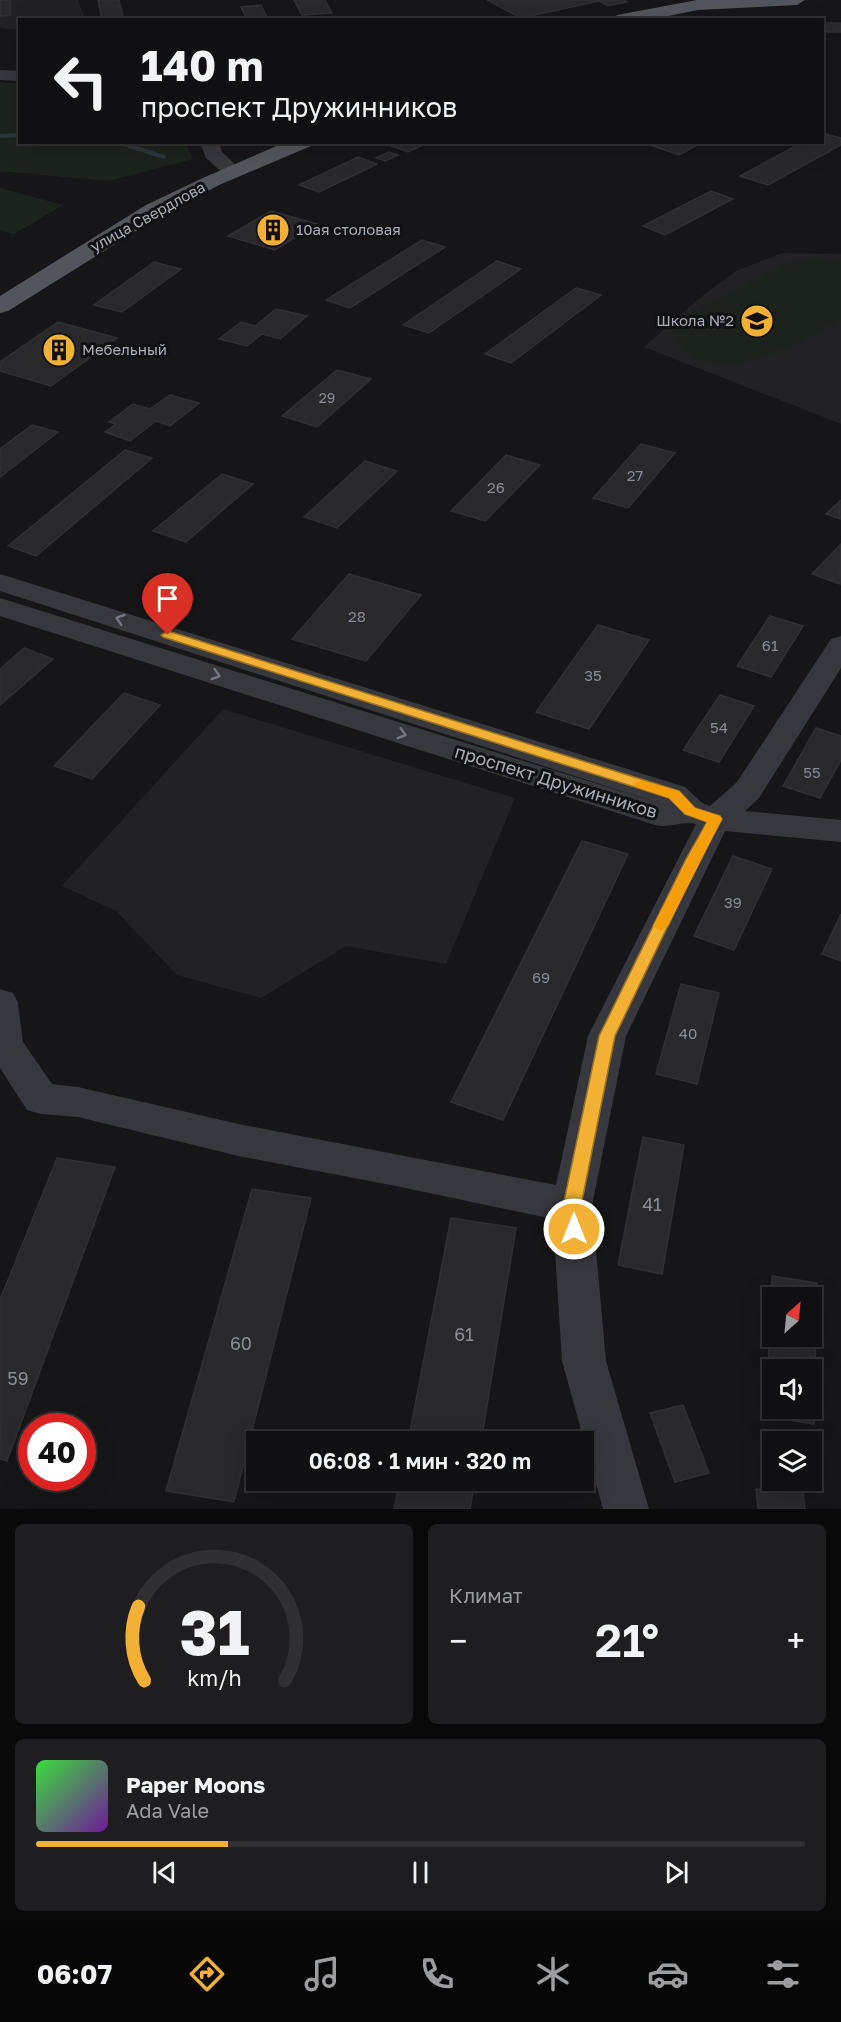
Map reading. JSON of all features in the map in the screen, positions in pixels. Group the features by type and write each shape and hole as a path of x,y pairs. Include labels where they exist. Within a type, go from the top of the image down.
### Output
{"main road":[{"path":"625,18 658,10 698,5 797,0"},
{"name":"улица Свердлова","path":"0,306 154,210 233,172 299,144"}],"street":[{"path":"0,75 18,76"},
{"path":"210,144 213,154 222,165 233,172"},
{"name":"проспект Дружинников","path":"0,582 674,795 703,815"},
{"name":"проспект Дружинников","path":"0,607 667,817 703,815"},
{"path":"626,1509 584,1361 572,1206 607,1036 693,859 703,815 748,790 841,645"},
{"path":"703,815 841,831"},
{"path":"0,1003 5,1045 40,1099 78,1102 243,1142 391,1168 572,1206"}],"shaded area":[{"path":"0,0 78,0 85,18 18,18 18,30 0,28"},
{"path":"0,82 18,84 18,144 186,144 193,159 108,181 0,171"},
{"path":"0,188 63,205 14,234 0,231"},
{"name":"Школа №2","path":"782,253 841,254 841,424 644,347 702,296 736,271"},
{"path":"819,259 841,262 841,319 800,341 754,359 732,363 710,362 689,353 671,336 678,320 792,261"},
{"path":"223,709 515,798 446,964 346,946 261,998 177,975 116,911 62,886"}],"building":[{"path":"0,0 10,0 10,15 0,16"},
{"path":"98,0 119,0 124,18 102,18"},
{"path":"294,0 325,0 332,13 302,15"},
{"path":"487,0 624,0 627,2 608,6 599,1 521,18"},
{"path":"261,5 267,18 246,18 241,7"},
{"path":"824,23 841,23 841,32 824,32"},
{"path":"824,134 841,138 841,145 768,185 740,176 799,144 824,144"},
{"path":"390,144 425,144 408,152 388,145"},
{"path":"657,144 699,144 679,155 653,146"},
{"path":"389,152 398,155 385,161 376,158"},
{"path":"358,157 377,164 319,192 299,185"},
{"path":"711,191 733,199 665,235 643,226"},
{"name":"10ая столовая","path":"271,211 317,224 275,250 228,236"},
{"path":"422,240 445,247 350,308 326,300"},
{"path":"497,261 521,269 429,333 403,325"},
{"path":"154,262 181,269 122,312 94,305"},
{"path":"576,288 601,295 511,363 485,354"},
{"path":"276,309 307,316 280,339 262,334 247,346 219,339 241,322 255,326"},
{"name":"Мебельный","path":"58,322 117,338 51,386 0,371 0,362"},
{"path":"337,370 371,379 317,427 282,416"},
{"path":"170,395 199,403 170,426 156,421 130,441 105,432 116,424 109,422 133,404 150,409"},
{"path":"32,425 58,432 0,477 0,449"},
{"path":"641,444 675,453 628,508 593,498"},
{"path":"125,450 152,458 36,556 8,546"},
{"path":"506,455 540,465 485,521 451,511"},
{"path":"365,461 397,471 337,528 304,517"},
{"path":"222,474 253,484 186,542 153,531"},
{"path":"840,501 840,519 826,514"},
{"path":"841,544 840,584 812,574"},
{"path":"349,574 421,595 366,661 292,639"},
{"path":"770,616 803,626 771,677 737,666"},
{"path":"598,625 649,640 589,729 536,712"},
{"path":"24,648 53,659 0,705 0,669"},
{"path":"124,693 160,705 92,779 54,766"},
{"path":"720,695 754,706 719,762 683,750"},
{"path":"816,728 841,736 841,760 820,798 783,786"},
{"path":"582,841 628,854 503,1120 451,1102"},
{"path":"733,856 772,869 734,950 694,936"},
{"path":"841,914 841,961 822,954"},
{"path":"681,984 719,993 697,1084 656,1074"},
{"path":"643,1137 684,1145 662,1274 618,1265"},
{"path":"57,1158 115,1167 25,1413 18,1413 18,1431 7,1461 0,1459 0,1300"},
{"path":"252,1189 311,1198 252,1431 246,1431 246,1455 234,1502 166,1491"},
{"path":"451,1218 516,1228 483,1431 410,1431"},
{"path":"772,1276 817,1283 817,1287 772,1287"},
{"path":"769,1347 816,1347 815,1359 768,1359"},
{"path":"683,1405 709,1473 675,1482 650,1413"},
{"path":"784,1419 814,1419 814,1424"},
{"path":"756,1489 803,1492 805,1509 758,1509"},
{"path":"398,1491 473,1491 470,1509 394,1509"}],"waterway":[{"path":"0,136 18,135"},
{"path":"124,144 164,157"}],"slow traffic":[{"path":"641,784 674,795 690,811 715,819 660,926"}],"place":[{"name":"10ая столовая","path":"273,230"},
{"name":"Школа №2","path":"757,321"},
{"name":"Мебельный","path":"59,350"}],"route":[{"path":"168,635 674,795 690,811 715,819 693,859 607,1036 572,1206 574,1229"}]}
